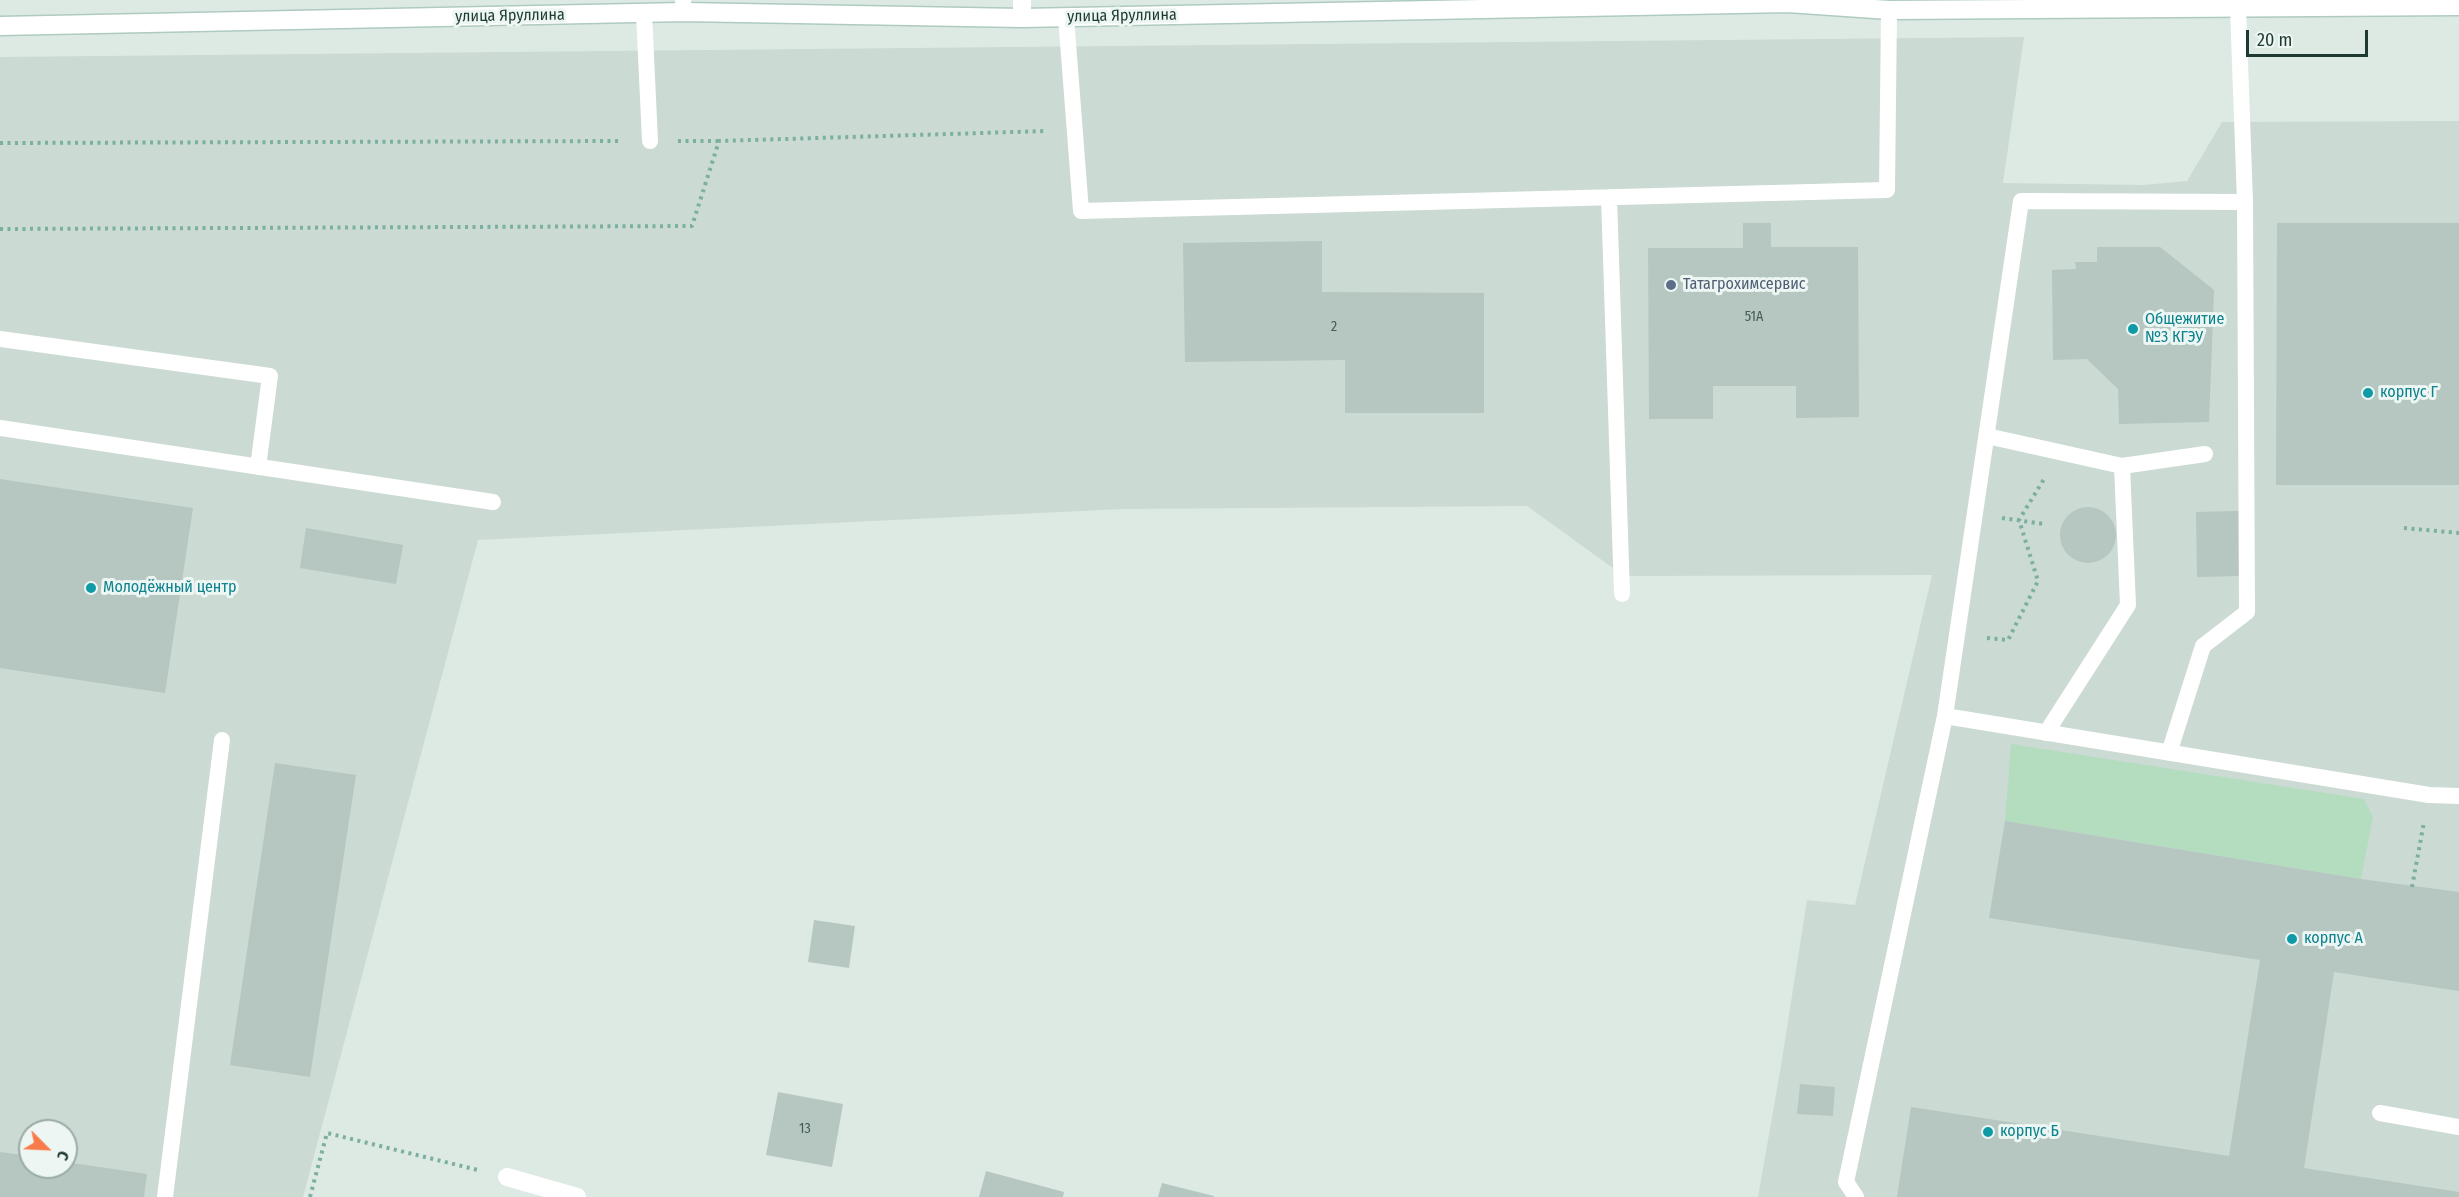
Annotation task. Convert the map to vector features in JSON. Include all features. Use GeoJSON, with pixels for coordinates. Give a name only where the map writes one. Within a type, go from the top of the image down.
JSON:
{"type":"FeatureCollection","features":[{"type":"Feature","properties":{"kind":"street","name":"улица Яруллина"},"geometry":{"type":"LineString","coordinates":[[0,26],[644,13],[683,6],[1022,9],[1066,17],[1432,5],[1788,2],[1889,10],[2129,4],[2238,7],[2459,6]]}},
{"type":"Feature","properties":{"kind":"street"},"geometry":{"type":"LineString","coordinates":[[507,1177],[578,1197]]}},
{"type":"Feature","properties":{"kind":"lane"},"geometry":{"type":"LineString","coordinates":[[2169,753],[2203,646],[2247,612],[2246,202],[2238,7]]}},
{"type":"Feature","properties":{"kind":"lane"},"geometry":{"type":"LineString","coordinates":[[1066,17],[1081,211],[1887,190],[1889,10]]}},
{"type":"Feature","properties":{"kind":"lane"},"geometry":{"type":"LineString","coordinates":[[644,13],[650,141]]}},
{"type":"Feature","properties":{"kind":"lane"},"geometry":{"type":"LineString","coordinates":[[1609,197],[1622,594]]}},
{"type":"Feature","properties":{"kind":"lane"},"geometry":{"type":"LineString","coordinates":[[1856,1197],[1846,1182],[1945,716],[2021,201],[2246,202]]}},
{"type":"Feature","properties":{"kind":"lane"},"geometry":{"type":"LineString","coordinates":[[0,339],[270,376],[258,467]]}},
{"type":"Feature","properties":{"kind":"lane"},"geometry":{"type":"LineString","coordinates":[[0,428],[493,502]]}},
{"type":"Feature","properties":{"kind":"lane"},"geometry":{"type":"LineString","coordinates":[[1986,436],[2122,466],[2205,454]]}},
{"type":"Feature","properties":{"kind":"lane"},"geometry":{"type":"LineString","coordinates":[[2046,733],[2128,605],[2122,466]]}},
{"type":"Feature","properties":{"kind":"lane"},"geometry":{"type":"LineString","coordinates":[[1945,716],[2429,795],[2459,796]]}},
{"type":"Feature","properties":{"kind":"lane"},"geometry":{"type":"LineString","coordinates":[[165,1197],[222,740]]}},
{"type":"Feature","properties":{"kind":"lane"},"geometry":{"type":"LineString","coordinates":[[2380,1113],[2459,1127]]}},
{"type":"Feature","properties":{"kind":"path"},"geometry":{"type":"LineString","coordinates":[[0,143],[719,141],[1074,130]]}},
{"type":"Feature","properties":{"kind":"path"},"geometry":{"type":"LineString","coordinates":[[0,229],[692,226],[719,141]]}},
{"type":"Feature","properties":{"kind":"path"},"geometry":{"type":"LineString","coordinates":[[1956,635],[2008,640],[2037,581],[2019,520],[2060,453]]}},
{"type":"Feature","properties":{"kind":"path"},"geometry":{"type":"LineString","coordinates":[[1975,514],[2044,524]]}},
{"type":"Feature","properties":{"kind":"path"},"geometry":{"type":"LineString","coordinates":[[2404,528],[2459,533]]}},
{"type":"Feature","properties":{"kind":"path"},"geometry":{"type":"LineString","coordinates":[[2412,887],[2419,857]]}},
{"type":"Feature","properties":{"kind":"path"},"geometry":{"type":"LineString","coordinates":[[310,1197],[327,1133],[507,1177]]}},
{"type":"Feature","properties":{"kind":"shaded area"},"geometry":{"type":"Polygon","coordinates":[[[2024,37],[2003,183],[2143,185],[2187,181],[2222,122],[2459,121],[2459,1197],[1758,1197],[1807,900],[1855,905],[1932,575],[1624,576],[1527,506],[1123,509],[478,540],[303,1197],[0,1197],[0,57],[2024,37]]]}},
{"type":"Feature","properties":{"kind":"green space"},"geometry":{"type":"Polygon","coordinates":[[[2011,744],[2364,799],[2373,817],[2361,879],[2005,821],[2011,744]]]}},
{"type":"Feature","properties":{"kind":"building"},"geometry":{"type":"Polygon","coordinates":[[[1743,223],[1771,223],[1771,247],[1858,247],[1859,417],[1796,418],[1796,386],[1713,386],[1713,419],[1649,419],[1648,248],[1743,248],[1743,223]]]}},
{"type":"Feature","properties":{"kind":"building","name":"корпус Г"},"geometry":{"type":"Polygon","coordinates":[[[2277,223],[2459,223],[2459,485],[2276,485],[2277,223]]]}},
{"type":"Feature","properties":{"kind":"building"},"geometry":{"type":"Polygon","coordinates":[[[1322,241],[1322,292],[1484,293],[1484,413],[1345,413],[1345,360],[1185,362],[1183,243],[1322,241]]]}},
{"type":"Feature","properties":{"kind":"building","name":"Общежитие №3 КГЭУ"},"geometry":{"type":"Polygon","coordinates":[[[2097,247],[2160,247],[2214,290],[2209,422],[2119,424],[2118,389],[2087,359],[2053,360],[2052,270],[2076,269],[2075,262],[2097,262],[2097,247]]]}},
{"type":"Feature","properties":{"kind":"building","name":"Молодёжный центр"},"geometry":{"type":"Polygon","coordinates":[[[0,479],[193,508],[165,693],[0,668],[0,479]]]}},
{"type":"Feature","properties":{"kind":"building"},"geometry":{"type":"Polygon","coordinates":[[[2082,507],[2094,507],[2108,515],[2116,529],[2114,546],[2108,555],[2094,563],[2082,563],[2065,551],[2060,541],[2060,529],[2072,512],[2082,507]]]}},
{"type":"Feature","properties":{"kind":"building"},"geometry":{"type":"Polygon","coordinates":[[[2239,511],[2240,576],[2197,577],[2196,512],[2239,511]]]}},
{"type":"Feature","properties":{"kind":"building"},"geometry":{"type":"Polygon","coordinates":[[[306,528],[403,545],[396,584],[300,568],[306,528]]]}},
{"type":"Feature","properties":{"kind":"building"},"geometry":{"type":"Polygon","coordinates":[[[275,763],[356,775],[310,1077],[230,1065],[275,763]]]}},
{"type":"Feature","properties":{"kind":"building","name":"корпус А"},"geometry":{"type":"Polygon","coordinates":[[[2005,821],[2361,879],[2459,892],[2459,991],[2334,972],[2304,1168],[2459,1192],[2459,1197],[1897,1197],[1911,1107],[2229,1156],[2260,960],[1989,918],[2005,821]]]}},
{"type":"Feature","properties":{"kind":"building"},"geometry":{"type":"Polygon","coordinates":[[[814,920],[855,926],[849,968],[808,962],[814,920]]]}},
{"type":"Feature","properties":{"kind":"building"},"geometry":{"type":"Polygon","coordinates":[[[1800,1084],[1835,1087],[1833,1116],[1797,1114],[1800,1084]]]}},
{"type":"Feature","properties":{"kind":"building"},"geometry":{"type":"Polygon","coordinates":[[[778,1092],[843,1104],[832,1167],[766,1155],[778,1092]]]}},
{"type":"Feature","properties":{"kind":"building"},"geometry":{"type":"Polygon","coordinates":[[[0,1152],[18,1154],[18,1179],[78,1179],[78,1164],[147,1174],[144,1197],[0,1197],[0,1152]]]}},
{"type":"Feature","properties":{"kind":"building"},"geometry":{"type":"Polygon","coordinates":[[[986,1171],[1064,1192],[1063,1197],[979,1197],[986,1171]]]}},
{"type":"Feature","properties":{"kind":"building"},"geometry":{"type":"Polygon","coordinates":[[[1162,1183],[1214,1196],[1214,1197],[1158,1197],[1162,1183]]]}},
{"type":"Feature","properties":{"kind":"place","name":"Татагрохимсервис"},"geometry":{"type":"Point","coordinates":[1671,285]}},
{"type":"Feature","properties":{"kind":"place","name":"Общежитие №3 КГЭУ"},"geometry":{"type":"Point","coordinates":[2133,329]}},
{"type":"Feature","properties":{"kind":"place","name":"корпус Г"},"geometry":{"type":"Point","coordinates":[2368,393]}},
{"type":"Feature","properties":{"kind":"place","name":"Молодёжный центр"},"geometry":{"type":"Point","coordinates":[91,588]}},
{"type":"Feature","properties":{"kind":"place","name":"корпус А"},"geometry":{"type":"Point","coordinates":[2292,939]}},
{"type":"Feature","properties":{"kind":"place","name":"корпус Б"},"geometry":{"type":"Point","coordinates":[1988,1132]}}]}
